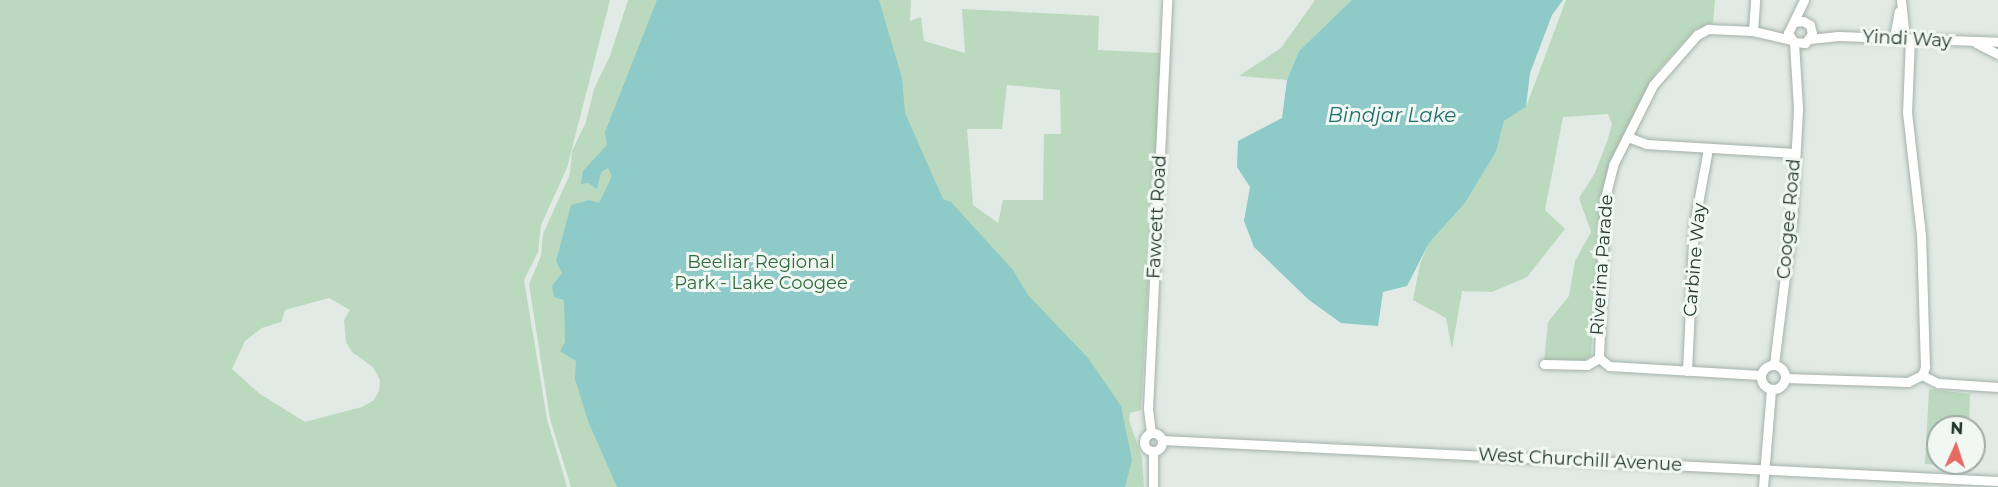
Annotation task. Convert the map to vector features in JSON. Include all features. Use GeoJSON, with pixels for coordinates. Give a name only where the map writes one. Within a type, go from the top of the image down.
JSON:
{"type":"FeatureCollection","features":[{"type":"Feature","properties":{"kind":"street","name":"Fawcett Road"},"geometry":{"type":"LineString","coordinates":[[1153,452],[1144,444],[1151,433],[1148,409],[1167,0]]}},
{"type":"Feature","properties":{"kind":"street"},"geometry":{"type":"LineString","coordinates":[[1753,31],[1755,0]]}},
{"type":"Feature","properties":{"kind":"street"},"geometry":{"type":"LineString","coordinates":[[1792,41],[1792,23],[1805,0]]}},
{"type":"Feature","properties":{"kind":"street"},"geometry":{"type":"LineString","coordinates":[[1805,0],[1809,34]]}},
{"type":"Feature","properties":{"kind":"street"},"geometry":{"type":"LineString","coordinates":[[1894,39],[1901,1]]}},
{"type":"Feature","properties":{"kind":"street"},"geometry":{"type":"LineString","coordinates":[[1901,1],[1908,39],[1907,113],[1925,305],[1926,353],[1922,375]]}},
{"type":"Feature","properties":{"kind":"street","name":"Yindi Way"},"geometry":{"type":"LineString","coordinates":[[1771,32],[1803,21],[1809,34]]}},
{"type":"Feature","properties":{"kind":"street","name":"Yindi Way"},"geometry":{"type":"LineString","coordinates":[[1697,35],[1708,29],[1771,32],[1792,41],[1809,34],[1976,43],[1998,42]]}},
{"type":"Feature","properties":{"kind":"street","name":"Coogee Road"},"geometry":{"type":"LineString","coordinates":[[1798,74],[1809,34]]}},
{"type":"Feature","properties":{"kind":"street","name":"Riverina Parade"},"geometry":{"type":"LineString","coordinates":[[1697,35],[1662,72],[1613,165],[1605,198],[1599,358],[1609,366],[1760,375]]}},
{"type":"Feature","properties":{"kind":"street","name":"Coogee Road"},"geometry":{"type":"LineString","coordinates":[[1774,364],[1792,220],[1798,74],[1792,41]]}},
{"type":"Feature","properties":{"kind":"street","name":"Yindi Way"},"geometry":{"type":"LineString","coordinates":[[1976,43],[1998,54]]}},
{"type":"Feature","properties":{"kind":"street"},"geometry":{"type":"LineString","coordinates":[[1628,137],[1646,144],[1795,153]]}},
{"type":"Feature","properties":{"kind":"street","name":"Carbine Way"},"geometry":{"type":"LineString","coordinates":[[1687,371],[1694,225],[1708,149]]}},
{"type":"Feature","properties":{"kind":"street"},"geometry":{"type":"LineString","coordinates":[[1544,364],[1587,365],[1599,358]]}},
{"type":"Feature","properties":{"kind":"street"},"geometry":{"type":"LineString","coordinates":[[1774,364],[1783,369],[1785,378],[1781,386],[1771,389],[1762,383],[1760,375],[1765,367],[1774,364]]}},
{"type":"Feature","properties":{"kind":"street"},"geometry":{"type":"LineString","coordinates":[[1785,378],[1908,382],[1922,375]]}},
{"type":"Feature","properties":{"kind":"street"},"geometry":{"type":"LineString","coordinates":[[1922,375],[1938,383],[1998,387]]}},
{"type":"Feature","properties":{"kind":"street"},"geometry":{"type":"LineString","coordinates":[[1763,487],[1771,389]]}},
{"type":"Feature","properties":{"kind":"street"},"geometry":{"type":"LineString","coordinates":[[1151,433],[1162,440],[1161,448],[1153,452],[1153,487]]}},
{"type":"Feature","properties":{"kind":"street","name":"West Churchill Avenue"},"geometry":{"type":"LineString","coordinates":[[1162,440],[1998,482]]}},
{"type":"Feature","properties":{"kind":"green space"},"geometry":{"type":"Polygon","coordinates":[[[0,0],[610,0],[567,168],[541,225],[538,252],[524,280],[547,419],[567,487],[0,487],[0,0]],[[329,298],[285,310],[281,322],[262,328],[245,341],[232,369],[260,394],[305,422],[362,407],[374,400],[379,391],[380,380],[373,367],[352,352],[346,342],[344,320],[350,310],[329,298]]]}},
{"type":"Feature","properties":{"kind":"green space","name":"Beeliar Regional Park - Lake Coogee"},"geometry":{"type":"Polygon","coordinates":[[[628,0],[911,0],[910,21],[921,17],[924,41],[965,53],[962,9],[1099,16],[1098,50],[1161,53],[1141,410],[1130,413],[1129,420],[1142,458],[1144,487],[571,487],[550,419],[529,284],[541,256],[543,234],[570,174],[572,151],[586,122],[594,89],[610,56],[628,0]],[[1007,85],[1002,129],[967,129],[973,205],[998,223],[1003,200],[1043,200],[1044,134],[1061,134],[1060,90],[1007,85]]]}},
{"type":"Feature","properties":{"kind":"green space"},"geometry":{"type":"Polygon","coordinates":[[[1315,0],[1352,0],[1299,51],[1287,80],[1239,76],[1281,48],[1315,0]]]}},
{"type":"Feature","properties":{"kind":"green space"},"geometry":{"type":"Polygon","coordinates":[[[1566,0],[1715,0],[1713,23],[1695,29],[1656,73],[1608,168],[1601,203],[1591,356],[1582,362],[1544,361],[1548,322],[1569,296],[1575,261],[1591,232],[1579,198],[1595,173],[1608,139],[1612,124],[1608,114],[1563,117],[1545,210],[1565,229],[1527,277],[1492,292],[1462,291],[1452,349],[1446,318],[1413,300],[1420,264],[1429,243],[1465,203],[1496,152],[1504,121],[1526,107],[1566,0]]]}},
{"type":"Feature","properties":{"kind":"green space"},"geometry":{"type":"Polygon","coordinates":[[[1929,389],[1970,394],[1969,415],[1928,415],[1929,389]]]}},
{"type":"Feature","properties":{"kind":"water","name":"Beeliar Regional Park - Lake Coogee"},"geometry":{"type":"Polygon","coordinates":[[[657,0],[879,0],[902,78],[905,113],[943,199],[951,202],[1013,270],[1028,295],[1088,358],[1121,406],[1132,460],[1125,487],[617,487],[588,421],[575,379],[576,361],[560,351],[565,342],[564,300],[554,297],[552,286],[562,273],[556,261],[571,205],[589,200],[599,203],[612,176],[608,168],[601,172],[597,189],[588,183],[581,184],[583,171],[607,145],[605,132],[657,0]]]}},
{"type":"Feature","properties":{"kind":"water","name":"Bindjar Lake"},"geometry":{"type":"Polygon","coordinates":[[[1352,0],[1563,0],[1552,15],[1530,73],[1526,107],[1504,121],[1496,152],[1465,203],[1429,243],[1407,286],[1383,292],[1378,326],[1341,323],[1309,300],[1254,247],[1244,221],[1250,187],[1237,167],[1238,141],[1282,118],[1287,80],[1299,51],[1352,0]]]}}]}
